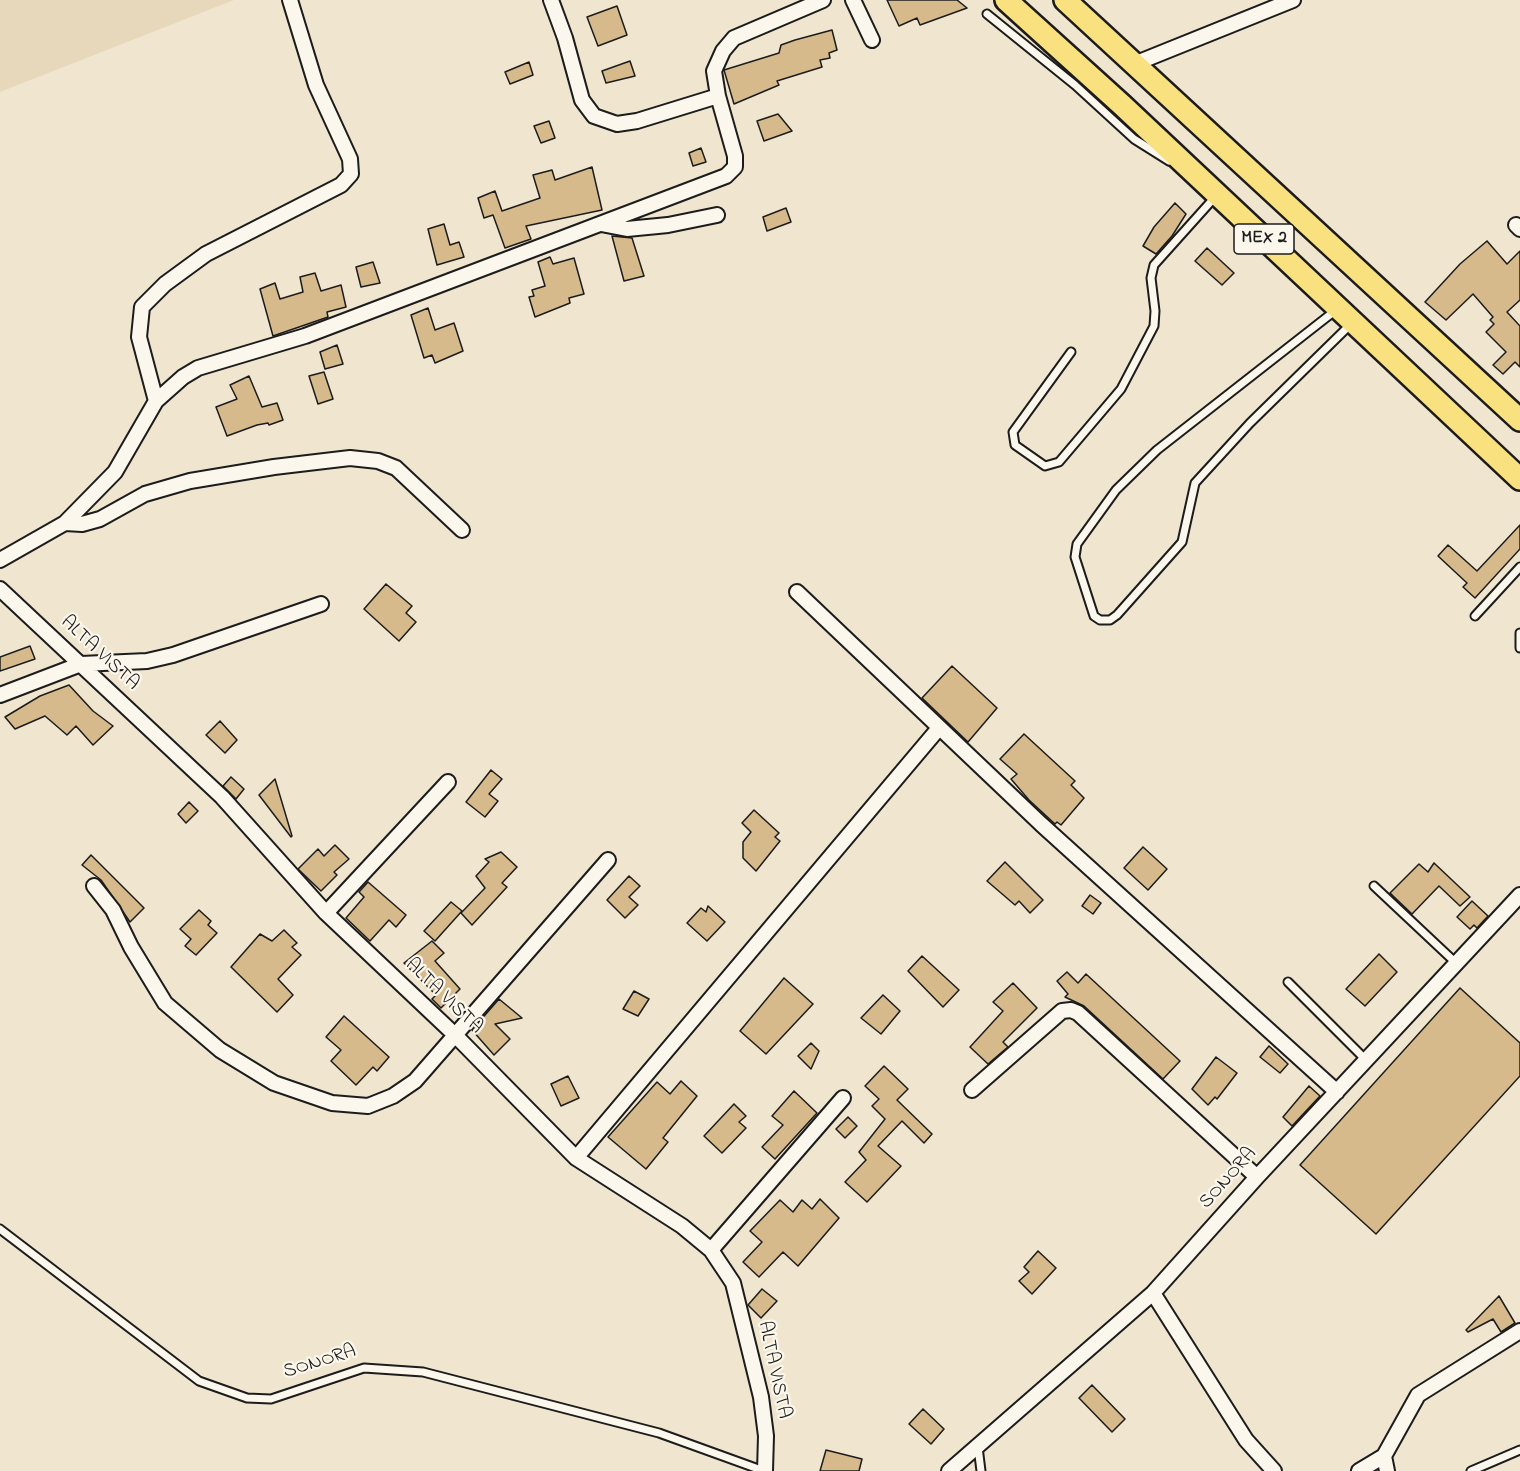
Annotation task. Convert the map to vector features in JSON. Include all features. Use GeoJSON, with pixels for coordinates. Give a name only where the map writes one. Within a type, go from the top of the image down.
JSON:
{"type":"FeatureCollection","features":[{"type":"Feature","properties":{"kind":"main road","name":"MEX 2"},"geometry":{"type":"LineString","coordinates":[[1006,0],[1520,479]]}},
{"type":"Feature","properties":{"kind":"main road","name":"MEX 2"},"geometry":{"type":"LineString","coordinates":[[1065,0],[1520,420]]}},
{"type":"Feature","properties":{"kind":"street"},"geometry":{"type":"LineString","coordinates":[[156,401],[138,338],[142,307],[165,284],[206,254],[341,185],[351,174],[350,159],[316,84],[290,0]]}},
{"type":"Feature","properties":{"kind":"street"},"geometry":{"type":"LineString","coordinates":[[551,0],[565,38],[582,100],[594,116],[617,124],[637,121],[718,96]]}},
{"type":"Feature","properties":{"kind":"street"},"geometry":{"type":"LineString","coordinates":[[0,560],[65,524],[115,472],[156,401],[198,368],[305,336],[726,176],[735,167],[714,71],[723,51],[734,39],[823,0]]}},
{"type":"Feature","properties":{"kind":"street"},"geometry":{"type":"LineString","coordinates":[[853,0],[872,40]]}},
{"type":"Feature","properties":{"kind":"street"},"geometry":{"type":"LineString","coordinates":[[1134,64],[1293,0]]}},
{"type":"Feature","properties":{"kind":"street"},"geometry":{"type":"LineString","coordinates":[[599,224],[627,229],[668,225],[717,215]]}},
{"type":"Feature","properties":{"kind":"street"},"geometry":{"type":"LineString","coordinates":[[65,524],[82,524],[100,519],[145,494],[190,481],[274,467],[350,458],[378,461],[396,468],[462,530]]}},
{"type":"Feature","properties":{"kind":"street","name":"ALTA VISTA"},"geometry":{"type":"LineString","coordinates":[[0,589],[222,797],[326,912],[454,1034],[576,1158],[682,1226],[711,1250],[733,1283],[761,1397],[766,1436],[765,1471]]}},
{"type":"Feature","properties":{"kind":"street"},"geometry":{"type":"LineString","coordinates":[[797,592],[939,728],[1337,1092]]}},
{"type":"Feature","properties":{"kind":"street"},"geometry":{"type":"LineString","coordinates":[[0,695],[81,664],[147,661],[173,655],[321,604]]}},
{"type":"Feature","properties":{"kind":"street"},"geometry":{"type":"LineString","coordinates":[[576,1158],[939,728]]}},
{"type":"Feature","properties":{"kind":"street"},"geometry":{"type":"LineString","coordinates":[[326,912],[448,782]]}},
{"type":"Feature","properties":{"kind":"street"},"geometry":{"type":"LineString","coordinates":[[94,886],[113,910],[130,947],[165,1003],[220,1050],[274,1083],[332,1102],[368,1106],[393,1096],[415,1081],[608,861]]}},
{"type":"Feature","properties":{"kind":"street","name":"SONORA"},"geometry":{"type":"LineString","coordinates":[[949,1471],[1153,1293],[1257,1177],[1520,895]]}},
{"type":"Feature","properties":{"kind":"street"},"geometry":{"type":"LineString","coordinates":[[972,1090],[1062,1011],[1071,1010],[1078,1013],[1257,1177]]}},
{"type":"Feature","properties":{"kind":"street"},"geometry":{"type":"LineString","coordinates":[[711,1250],[843,1098]]}},
{"type":"Feature","properties":{"kind":"street"},"geometry":{"type":"LineString","coordinates":[[1153,1293],[1246,1440],[1275,1471]]}},
{"type":"Feature","properties":{"kind":"street"},"geometry":{"type":"LineString","coordinates":[[1359,1471],[1384,1456],[1418,1395],[1520,1331]]}},
{"type":"Feature","properties":{"kind":"street"},"geometry":{"type":"LineString","coordinates":[[1384,1456],[1387,1471]]}},
{"type":"Feature","properties":{"kind":"lane"},"geometry":{"type":"LineString","coordinates":[[987,14],[1075,85],[1149,150],[1193,172]]}},
{"type":"Feature","properties":{"kind":"lane"},"geometry":{"type":"LineString","coordinates":[[1071,352],[1013,432],[1015,445],[1045,465],[1059,462],[1121,389],[1154,326],[1155,311],[1151,278],[1154,265],[1217,195]]}},
{"type":"Feature","properties":{"kind":"lane"},"geometry":{"type":"LineString","coordinates":[[1345,315],[1195,483],[1182,542],[1117,615],[1110,620],[1100,620],[1094,616],[1075,557],[1077,544],[1116,490],[1157,450],[1345,315]]}},
{"type":"Feature","properties":{"kind":"lane"},"geometry":{"type":"LineString","coordinates":[[1475,616],[1520,567]]}},
{"type":"Feature","properties":{"kind":"lane"},"geometry":{"type":"LineString","coordinates":[[1520,633],[1520,648]]}},
{"type":"Feature","properties":{"kind":"lane"},"geometry":{"type":"LineString","coordinates":[[1374,886],[1456,963]]}},
{"type":"Feature","properties":{"kind":"lane"},"geometry":{"type":"LineString","coordinates":[[1288,982],[1366,1060]]}},
{"type":"Feature","properties":{"kind":"lane","name":"SONORA"},"geometry":{"type":"LineString","coordinates":[[0,1229],[199,1381],[247,1398],[271,1399],[364,1368],[423,1372],[659,1433],[765,1471]]}},
{"type":"Feature","properties":{"kind":"lane"},"geometry":{"type":"LineString","coordinates":[[978,1447],[981,1471]]}},
{"type":"Feature","properties":{"kind":"lane"},"geometry":{"type":"LineString","coordinates":[[1471,1471],[1520,1450]]}},
{"type":"Feature","properties":{"kind":"shaded area"},"geometry":{"type":"Polygon","coordinates":[[[0,0],[234,0],[0,92],[0,0]]]}},
{"type":"Feature","properties":{"kind":"building"},"geometry":{"type":"Polygon","coordinates":[[[887,0],[957,0],[967,8],[920,25],[917,18],[899,26],[887,0]]]}},
{"type":"Feature","properties":{"kind":"building"},"geometry":{"type":"Polygon","coordinates":[[[617,6],[627,35],[598,46],[587,17],[617,6]]]}},
{"type":"Feature","properties":{"kind":"building"},"geometry":{"type":"Polygon","coordinates":[[[832,30],[837,50],[829,53],[830,58],[820,60],[822,67],[777,81],[779,85],[734,104],[724,70],[779,53],[781,45],[832,30]]]}},
{"type":"Feature","properties":{"kind":"building"},"geometry":{"type":"Polygon","coordinates":[[[630,61],[635,76],[606,83],[602,71],[630,61]]]}},
{"type":"Feature","properties":{"kind":"building"},"geometry":{"type":"Polygon","coordinates":[[[529,62],[533,75],[510,84],[505,72],[529,62]]]}},
{"type":"Feature","properties":{"kind":"building"},"geometry":{"type":"Polygon","coordinates":[[[778,114],[792,131],[764,141],[757,121],[778,114]]]}},
{"type":"Feature","properties":{"kind":"building"},"geometry":{"type":"Polygon","coordinates":[[[549,121],[555,138],[541,143],[534,126],[549,121]]]}},
{"type":"Feature","properties":{"kind":"building"},"geometry":{"type":"Polygon","coordinates":[[[701,148],[706,162],[693,166],[689,153],[701,148]]]}},
{"type":"Feature","properties":{"kind":"building"},"geometry":{"type":"Polygon","coordinates":[[[592,167],[602,210],[526,226],[531,239],[505,248],[493,215],[484,218],[478,198],[495,191],[502,211],[540,198],[533,175],[552,170],[555,180],[592,167]]]}},
{"type":"Feature","properties":{"kind":"building"},"geometry":{"type":"Polygon","coordinates":[[[1175,203],[1186,214],[1172,236],[1156,254],[1143,246],[1154,227],[1175,203]]]}},
{"type":"Feature","properties":{"kind":"building"},"geometry":{"type":"Polygon","coordinates":[[[786,208],[791,222],[767,231],[763,217],[786,208]]]}},
{"type":"Feature","properties":{"kind":"building"},"geometry":{"type":"Polygon","coordinates":[[[444,224],[450,245],[459,242],[464,257],[437,265],[428,229],[444,224]]]}},
{"type":"Feature","properties":{"kind":"building"},"geometry":{"type":"Polygon","coordinates":[[[612,236],[632,238],[644,276],[624,281],[612,236]]]}},
{"type":"Feature","properties":{"kind":"building"},"geometry":{"type":"Polygon","coordinates":[[[1487,241],[1507,264],[1520,251],[1520,300],[1507,312],[1520,326],[1520,367],[1515,362],[1503,374],[1493,365],[1506,352],[1486,332],[1494,324],[1490,320],[1493,317],[1473,294],[1446,320],[1425,302],[1460,264],[1487,241]]]}},
{"type":"Feature","properties":{"kind":"building"},"geometry":{"type":"Polygon","coordinates":[[[1207,248],[1234,273],[1222,285],[1195,261],[1207,248]]]}},
{"type":"Feature","properties":{"kind":"building"},"geometry":{"type":"Polygon","coordinates":[[[550,257],[553,264],[574,258],[584,294],[569,298],[570,303],[535,317],[529,297],[534,296],[532,290],[545,286],[538,262],[550,257]]]}},
{"type":"Feature","properties":{"kind":"building"},"geometry":{"type":"Polygon","coordinates":[[[373,262],[380,283],[361,287],[356,267],[373,262]]]}},
{"type":"Feature","properties":{"kind":"building"},"geometry":{"type":"Polygon","coordinates":[[[315,273],[321,291],[341,285],[346,307],[327,312],[328,317],[273,336],[260,289],[275,283],[280,299],[303,292],[300,277],[315,273]]]}},
{"type":"Feature","properties":{"kind":"building"},"geometry":{"type":"Polygon","coordinates":[[[428,308],[435,330],[454,323],[463,351],[435,363],[432,355],[424,358],[411,315],[428,308]]]}},
{"type":"Feature","properties":{"kind":"building"},"geometry":{"type":"Polygon","coordinates":[[[337,345],[343,364],[325,369],[320,352],[337,345]]]}},
{"type":"Feature","properties":{"kind":"building"},"geometry":{"type":"Polygon","coordinates":[[[324,372],[333,399],[318,404],[309,376],[324,372]]]}},
{"type":"Feature","properties":{"kind":"building"},"geometry":{"type":"Polygon","coordinates":[[[249,376],[262,407],[277,403],[283,420],[269,425],[268,423],[257,425],[227,436],[216,407],[237,399],[230,385],[249,376]]]}},
{"type":"Feature","properties":{"kind":"building"},"geometry":{"type":"Polygon","coordinates":[[[1520,525],[1520,549],[1475,598],[1463,587],[1467,583],[1438,556],[1448,545],[1477,571],[1520,525]]]}},
{"type":"Feature","properties":{"kind":"building"},"geometry":{"type":"Polygon","coordinates":[[[386,584],[412,606],[406,613],[416,622],[399,641],[364,609],[386,584]]]}},
{"type":"Feature","properties":{"kind":"building"},"geometry":{"type":"Polygon","coordinates":[[[30,646],[35,659],[0,671],[0,657],[30,646]]]}},
{"type":"Feature","properties":{"kind":"building"},"geometry":{"type":"Polygon","coordinates":[[[952,666],[997,708],[968,742],[922,698],[952,666]]]}},
{"type":"Feature","properties":{"kind":"building"},"geometry":{"type":"Polygon","coordinates":[[[69,685],[93,711],[113,726],[93,745],[76,726],[67,735],[45,716],[15,729],[5,717],[40,696],[69,685]]]}},
{"type":"Feature","properties":{"kind":"building"},"geometry":{"type":"Polygon","coordinates":[[[220,721],[237,740],[225,753],[206,735],[220,721]]]}},
{"type":"Feature","properties":{"kind":"building"},"geometry":{"type":"Polygon","coordinates":[[[1024,734],[1075,781],[1071,785],[1084,798],[1061,825],[1057,822],[1055,824],[1029,800],[1011,779],[1017,774],[1000,759],[1024,734]]]}},
{"type":"Feature","properties":{"kind":"building"},"geometry":{"type":"Polygon","coordinates":[[[491,770],[502,779],[489,794],[498,801],[485,817],[466,802],[491,770]]]}},
{"type":"Feature","properties":{"kind":"building"},"geometry":{"type":"Polygon","coordinates":[[[231,777],[244,789],[236,799],[223,786],[231,777]]]}},
{"type":"Feature","properties":{"kind":"building"},"geometry":{"type":"Polygon","coordinates":[[[275,779],[292,836],[291,837],[259,795],[275,779]]]}},
{"type":"Feature","properties":{"kind":"building"},"geometry":{"type":"Polygon","coordinates":[[[189,802],[198,811],[186,823],[178,814],[189,802]]]}},
{"type":"Feature","properties":{"kind":"building"},"geometry":{"type":"Polygon","coordinates":[[[754,810],[779,833],[775,837],[780,841],[756,871],[743,858],[743,842],[751,832],[742,823],[754,810]]]}},
{"type":"Feature","properties":{"kind":"building"},"geometry":{"type":"Polygon","coordinates":[[[335,845],[349,859],[334,872],[337,875],[321,891],[298,869],[318,849],[324,856],[335,845]]]}},
{"type":"Feature","properties":{"kind":"building"},"geometry":{"type":"Polygon","coordinates":[[[1143,847],[1167,869],[1148,890],[1124,868],[1143,847]]]}},
{"type":"Feature","properties":{"kind":"building"},"geometry":{"type":"Polygon","coordinates":[[[501,852],[517,867],[502,883],[507,887],[472,925],[461,913],[485,888],[476,876],[489,862],[485,859],[501,852]]]}},
{"type":"Feature","properties":{"kind":"building"},"geometry":{"type":"Polygon","coordinates":[[[91,855],[144,908],[130,922],[101,880],[82,865],[91,855]]]}},
{"type":"Feature","properties":{"kind":"building"},"geometry":{"type":"Polygon","coordinates":[[[1005,862],[1043,900],[1030,913],[1019,901],[1015,905],[987,881],[1005,862]]]}},
{"type":"Feature","properties":{"kind":"building"},"geometry":{"type":"Polygon","coordinates":[[[1434,863],[1470,897],[1460,906],[1439,886],[1412,914],[1390,893],[1419,864],[1428,872],[1434,863]]]}},
{"type":"Feature","properties":{"kind":"building"},"geometry":{"type":"Polygon","coordinates":[[[629,876],[640,886],[629,897],[638,905],[625,918],[607,900],[629,876]]]}},
{"type":"Feature","properties":{"kind":"building"},"geometry":{"type":"Polygon","coordinates":[[[368,882],[406,915],[396,927],[389,920],[370,941],[346,918],[364,897],[359,892],[368,882]]]}},
{"type":"Feature","properties":{"kind":"building"},"geometry":{"type":"Polygon","coordinates":[[[1090,895],[1101,903],[1093,914],[1082,906],[1090,895]]]}},
{"type":"Feature","properties":{"kind":"building"},"geometry":{"type":"Polygon","coordinates":[[[1472,901],[1488,916],[1477,928],[1474,925],[1470,929],[1457,917],[1472,901]]]}},
{"type":"Feature","properties":{"kind":"building"},"geometry":{"type":"Polygon","coordinates":[[[451,902],[462,911],[435,941],[424,931],[451,902]]]}},
{"type":"Feature","properties":{"kind":"building"},"geometry":{"type":"Polygon","coordinates":[[[708,906],[725,922],[707,941],[687,923],[701,908],[706,912],[708,906]]]}},
{"type":"Feature","properties":{"kind":"building"},"geometry":{"type":"Polygon","coordinates":[[[199,910],[211,921],[208,925],[217,933],[196,955],[185,946],[191,939],[180,929],[199,910]]]}},
{"type":"Feature","properties":{"kind":"building"},"geometry":{"type":"Polygon","coordinates":[[[284,930],[297,943],[292,947],[301,955],[278,979],[293,995],[277,1012],[231,967],[260,934],[272,941],[284,930]]]}},
{"type":"Feature","properties":{"kind":"building"},"geometry":{"type":"Polygon","coordinates":[[[432,941],[444,953],[435,961],[460,989],[441,1008],[432,999],[436,995],[404,963],[432,941]]]}},
{"type":"Feature","properties":{"kind":"building"},"geometry":{"type":"Polygon","coordinates":[[[1379,954],[1397,972],[1365,1006],[1346,989],[1379,954]]]}},
{"type":"Feature","properties":{"kind":"building"},"geometry":{"type":"Polygon","coordinates":[[[922,956],[959,990],[943,1007],[908,971],[922,956]]]}},
{"type":"Feature","properties":{"kind":"building"},"geometry":{"type":"Polygon","coordinates":[[[1067,972],[1078,983],[1086,974],[1180,1061],[1163,1079],[1084,1006],[1065,997],[1068,994],[1057,981],[1067,972]]]}},
{"type":"Feature","properties":{"kind":"building"},"geometry":{"type":"Polygon","coordinates":[[[784,978],[813,1004],[766,1054],[740,1031],[784,978]]]}},
{"type":"Feature","properties":{"kind":"building"},"geometry":{"type":"Polygon","coordinates":[[[1013,983],[1037,1008],[1003,1042],[1008,1047],[988,1064],[970,1047],[1003,1011],[993,1002],[1013,983]]]}},
{"type":"Feature","properties":{"kind":"building"},"geometry":{"type":"Polygon","coordinates":[[[1460,988],[1520,1043],[1520,1076],[1376,1234],[1300,1165],[1460,988]]]}},
{"type":"Feature","properties":{"kind":"building"},"geometry":{"type":"Polygon","coordinates":[[[634,991],[649,999],[638,1016],[623,1009],[634,991]]]}},
{"type":"Feature","properties":{"kind":"building"},"geometry":{"type":"Polygon","coordinates":[[[883,995],[900,1011],[881,1034],[861,1018],[883,995]]]}},
{"type":"Feature","properties":{"kind":"building"},"geometry":{"type":"Polygon","coordinates":[[[499,999],[522,1018],[495,1024],[510,1039],[494,1055],[472,1030],[499,999]]]}},
{"type":"Feature","properties":{"kind":"building"},"geometry":{"type":"Polygon","coordinates":[[[344,1016],[389,1057],[377,1071],[373,1067],[356,1085],[331,1061],[341,1050],[326,1037],[344,1016]]]}},
{"type":"Feature","properties":{"kind":"building"},"geometry":{"type":"Polygon","coordinates":[[[811,1043],[819,1051],[811,1069],[798,1056],[811,1043]]]}},
{"type":"Feature","properties":{"kind":"building"},"geometry":{"type":"Polygon","coordinates":[[[1269,1046],[1288,1064],[1280,1073],[1260,1057],[1269,1046]]]}},
{"type":"Feature","properties":{"kind":"building"},"geometry":{"type":"Polygon","coordinates":[[[1216,1057],[1237,1073],[1217,1099],[1215,1097],[1208,1105],[1192,1089],[1216,1057]]]}},
{"type":"Feature","properties":{"kind":"building"},"geometry":{"type":"Polygon","coordinates":[[[884,1066],[908,1089],[897,1100],[932,1134],[924,1143],[902,1121],[878,1146],[901,1166],[867,1202],[845,1182],[866,1160],[859,1152],[885,1119],[872,1106],[879,1099],[865,1086],[884,1066]]]}},
{"type":"Feature","properties":{"kind":"building"},"geometry":{"type":"Polygon","coordinates":[[[568,1076],[579,1098],[561,1106],[551,1084],[568,1076]]]}},
{"type":"Feature","properties":{"kind":"building"},"geometry":{"type":"Polygon","coordinates":[[[681,1081],[697,1096],[663,1138],[668,1142],[646,1169],[608,1137],[657,1082],[670,1094],[681,1081]]]}},
{"type":"Feature","properties":{"kind":"building"},"geometry":{"type":"Polygon","coordinates":[[[1309,1086],[1320,1096],[1292,1126],[1283,1117],[1309,1086]]]}},
{"type":"Feature","properties":{"kind":"building"},"geometry":{"type":"Polygon","coordinates":[[[794,1091],[817,1113],[775,1159],[762,1147],[783,1125],[772,1116],[794,1091]]]}},
{"type":"Feature","properties":{"kind":"building"},"geometry":{"type":"Polygon","coordinates":[[[734,1104],[746,1116],[739,1122],[746,1128],[722,1153],[704,1136],[734,1104]]]}},
{"type":"Feature","properties":{"kind":"building"},"geometry":{"type":"Polygon","coordinates":[[[848,1117],[857,1126],[845,1138],[836,1129],[848,1117]]]}},
{"type":"Feature","properties":{"kind":"building"},"geometry":{"type":"Polygon","coordinates":[[[820,1199],[839,1218],[798,1266],[783,1252],[759,1277],[743,1262],[762,1242],[750,1231],[780,1200],[793,1212],[802,1200],[812,1209],[820,1199]]]}},
{"type":"Feature","properties":{"kind":"building"},"geometry":{"type":"Polygon","coordinates":[[[1038,1251],[1056,1268],[1032,1294],[1019,1281],[1029,1272],[1024,1267],[1038,1251]]]}},
{"type":"Feature","properties":{"kind":"building"},"geometry":{"type":"Polygon","coordinates":[[[762,1289],[777,1301],[761,1318],[748,1305],[762,1289]]]}},
{"type":"Feature","properties":{"kind":"building"},"geometry":{"type":"Polygon","coordinates":[[[1499,1296],[1515,1323],[1501,1332],[1493,1319],[1468,1332],[1466,1330],[1499,1296]]]}},
{"type":"Feature","properties":{"kind":"building"},"geometry":{"type":"Polygon","coordinates":[[[1092,1385],[1125,1419],[1112,1432],[1079,1398],[1092,1385]]]}},
{"type":"Feature","properties":{"kind":"building"},"geometry":{"type":"Polygon","coordinates":[[[923,1409],[944,1429],[931,1444],[909,1424],[923,1409]]]}},
{"type":"Feature","properties":{"kind":"building"},"geometry":{"type":"Polygon","coordinates":[[[826,1450],[862,1459],[859,1471],[820,1471],[826,1450]]]}}]}
